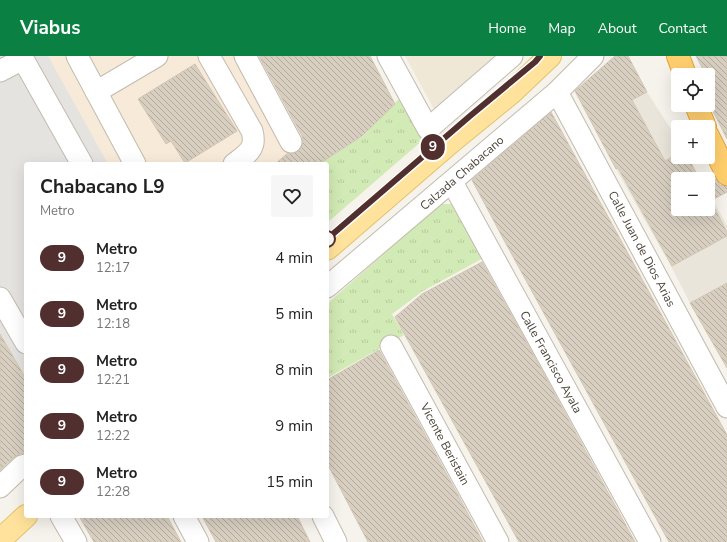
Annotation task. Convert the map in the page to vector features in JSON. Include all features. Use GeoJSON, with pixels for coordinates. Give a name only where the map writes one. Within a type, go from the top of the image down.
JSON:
{"type":"FeatureCollection","features":[{"type":"Feature","properties":{"kind":"highway"},"geometry":{"type":"LineString","coordinates":[[678,56],[682,68]]}},
{"type":"Feature","properties":{"kind":"highway"},"geometry":{"type":"LineString","coordinates":[[715,150],[727,174]]}},
{"type":"Feature","properties":{"kind":"main road"},"geometry":{"type":"LineString","coordinates":[[329,247],[451,142],[511,93],[550,56]]}},
{"type":"Feature","properties":{"kind":"main road"},"geometry":{"type":"LineString","coordinates":[[0,540],[24,518]]}},
{"type":"Feature","properties":{"kind":"street"},"geometry":{"type":"LineString","coordinates":[[77,56],[134,162]]}},
{"type":"Feature","properties":{"kind":"street"},"geometry":{"type":"LineString","coordinates":[[96,92],[157,56]]}},
{"type":"Feature","properties":{"kind":"street"},"geometry":{"type":"LineString","coordinates":[[209,56],[252,131],[254,139],[252,148],[237,162]]}},
{"type":"Feature","properties":{"kind":"street"},"geometry":{"type":"LineString","coordinates":[[245,56],[292,142]]}},
{"type":"Feature","properties":{"kind":"street"},"geometry":{"type":"LineString","coordinates":[[388,56],[428,129],[512,56]]}},
{"type":"Feature","properties":{"kind":"street","name":"Calzada Chabacano"},"geometry":{"type":"LineString","coordinates":[[329,285],[557,92],[593,56]]}},
{"type":"Feature","properties":{"kind":"street"},"geometry":{"type":"LineString","coordinates":[[0,72],[22,57],[81,162]]}},
{"type":"Feature","properties":{"kind":"street","name":"Calle Juan de Dios Arias"},"geometry":{"type":"LineString","coordinates":[[557,92],[727,407]]}},
{"type":"Feature","properties":{"kind":"street","name":"Calle Francisco Ayala"},"geometry":{"type":"LineString","coordinates":[[452,182],[650,542]]}},
{"type":"Feature","properties":{"kind":"street"},"geometry":{"type":"LineString","coordinates":[[0,298],[24,340]]}},
{"type":"Feature","properties":{"kind":"street","name":"Vicente Beristain"},"geometry":{"type":"LineString","coordinates":[[392,346],[498,542]]}},
{"type":"Feature","properties":{"kind":"street"},"geometry":{"type":"LineString","coordinates":[[0,487],[24,466]]}},
{"type":"Feature","properties":{"kind":"street"},"geometry":{"type":"LineString","coordinates":[[62,518],[76,542]]}},
{"type":"Feature","properties":{"kind":"street"},"geometry":{"type":"LineString","coordinates":[[185,518],[198,542]]}},
{"type":"Feature","properties":{"kind":"street"},"geometry":{"type":"LineString","coordinates":[[324,518],[336,542]]}},
{"type":"Feature","properties":{"kind":"shaded area"},"geometry":{"type":"Polygon","coordinates":[[[0,56],[237,56],[289,152],[277,162],[24,162],[24,458],[0,480],[0,56]]]}},
{"type":"Feature","properties":{"kind":"shaded area"},"geometry":{"type":"Polygon","coordinates":[[[0,56],[48,56],[107,162],[24,162],[24,376],[0,334],[0,56]]]}},
{"type":"Feature","properties":{"kind":"shaded area"},"geometry":{"type":"Polygon","coordinates":[[[405,56],[494,56],[434,109],[405,56]]]}},
{"type":"Feature","properties":{"kind":"shaded area"},"geometry":{"type":"Polygon","coordinates":[[[647,92],[671,129],[671,164],[692,164],[697,172],[671,172],[671,216],[715,216],[715,204],[727,225],[727,283],[690,303],[616,169],[657,146],[632,100],[647,92]]]}},
{"type":"Feature","properties":{"kind":"green space"},"geometry":{"type":"Polygon","coordinates":[[[399,99],[418,132],[431,133],[329,221],[329,162],[322,162],[363,136],[399,99]]]}},
{"type":"Feature","properties":{"kind":"green space"},"geometry":{"type":"Polygon","coordinates":[[[440,204],[451,204],[461,212],[485,257],[423,291],[392,314],[404,335],[329,377],[329,302],[440,204]]]}},
{"type":"Feature","properties":{"kind":"building"},"geometry":{"type":"Polygon","coordinates":[[[259,56],[370,56],[395,104],[362,136],[322,162],[277,162],[288,153],[291,154],[297,152],[301,148],[303,142],[302,136],[259,56]]]}},
{"type":"Feature","properties":{"kind":"building"},"geometry":{"type":"Polygon","coordinates":[[[615,56],[628,56],[647,92],[632,100],[665,161],[671,158],[671,164],[692,164],[696,172],[671,172],[671,216],[715,216],[715,209],[727,232],[727,236],[672,266],[618,168],[616,169],[575,91],[615,56]]]}},
{"type":"Feature","properties":{"kind":"building"},"geometry":{"type":"Polygon","coordinates":[[[696,56],[727,56],[727,139],[714,112],[715,112],[715,68],[702,68],[696,56]]]}},
{"type":"Feature","properties":{"kind":"building"},"geometry":{"type":"Polygon","coordinates":[[[195,64],[237,131],[184,162],[171,141],[166,144],[138,99],[195,64]]]}},
{"type":"Feature","properties":{"kind":"building"},"geometry":{"type":"Polygon","coordinates":[[[551,112],[727,435],[727,542],[669,542],[472,180],[551,112]]]}},
{"type":"Feature","properties":{"kind":"building"},"geometry":{"type":"Polygon","coordinates":[[[715,180],[720,185],[727,186],[727,192],[715,198],[715,180]]]}},
{"type":"Feature","properties":{"kind":"building"},"geometry":{"type":"Polygon","coordinates":[[[482,262],[635,542],[519,542],[395,317],[422,294],[482,262]]]}},
{"type":"Feature","properties":{"kind":"building"},"geometry":{"type":"Polygon","coordinates":[[[727,283],[727,368],[690,303],[727,283]]]}},
{"type":"Feature","properties":{"kind":"building"},"geometry":{"type":"Polygon","coordinates":[[[0,334],[24,376],[24,453],[14,457],[0,470],[0,334]]]}},
{"type":"Feature","properties":{"kind":"building"},"geometry":{"type":"Polygon","coordinates":[[[379,350],[483,542],[368,542],[329,467],[329,379],[379,350]]]}},
{"type":"Feature","properties":{"kind":"building"},"geometry":{"type":"Polygon","coordinates":[[[80,518],[168,518],[181,542],[94,542],[80,518]]]}},
{"type":"Feature","properties":{"kind":"building"},"geometry":{"type":"Polygon","coordinates":[[[203,518],[298,518],[310,542],[216,542],[203,518]]]}},
{"type":"Feature","properties":{"kind":"metro line","name":"9"},"geometry":{"type":"LineString","coordinates":[[329,237],[535,62],[540,56]]}}]}
